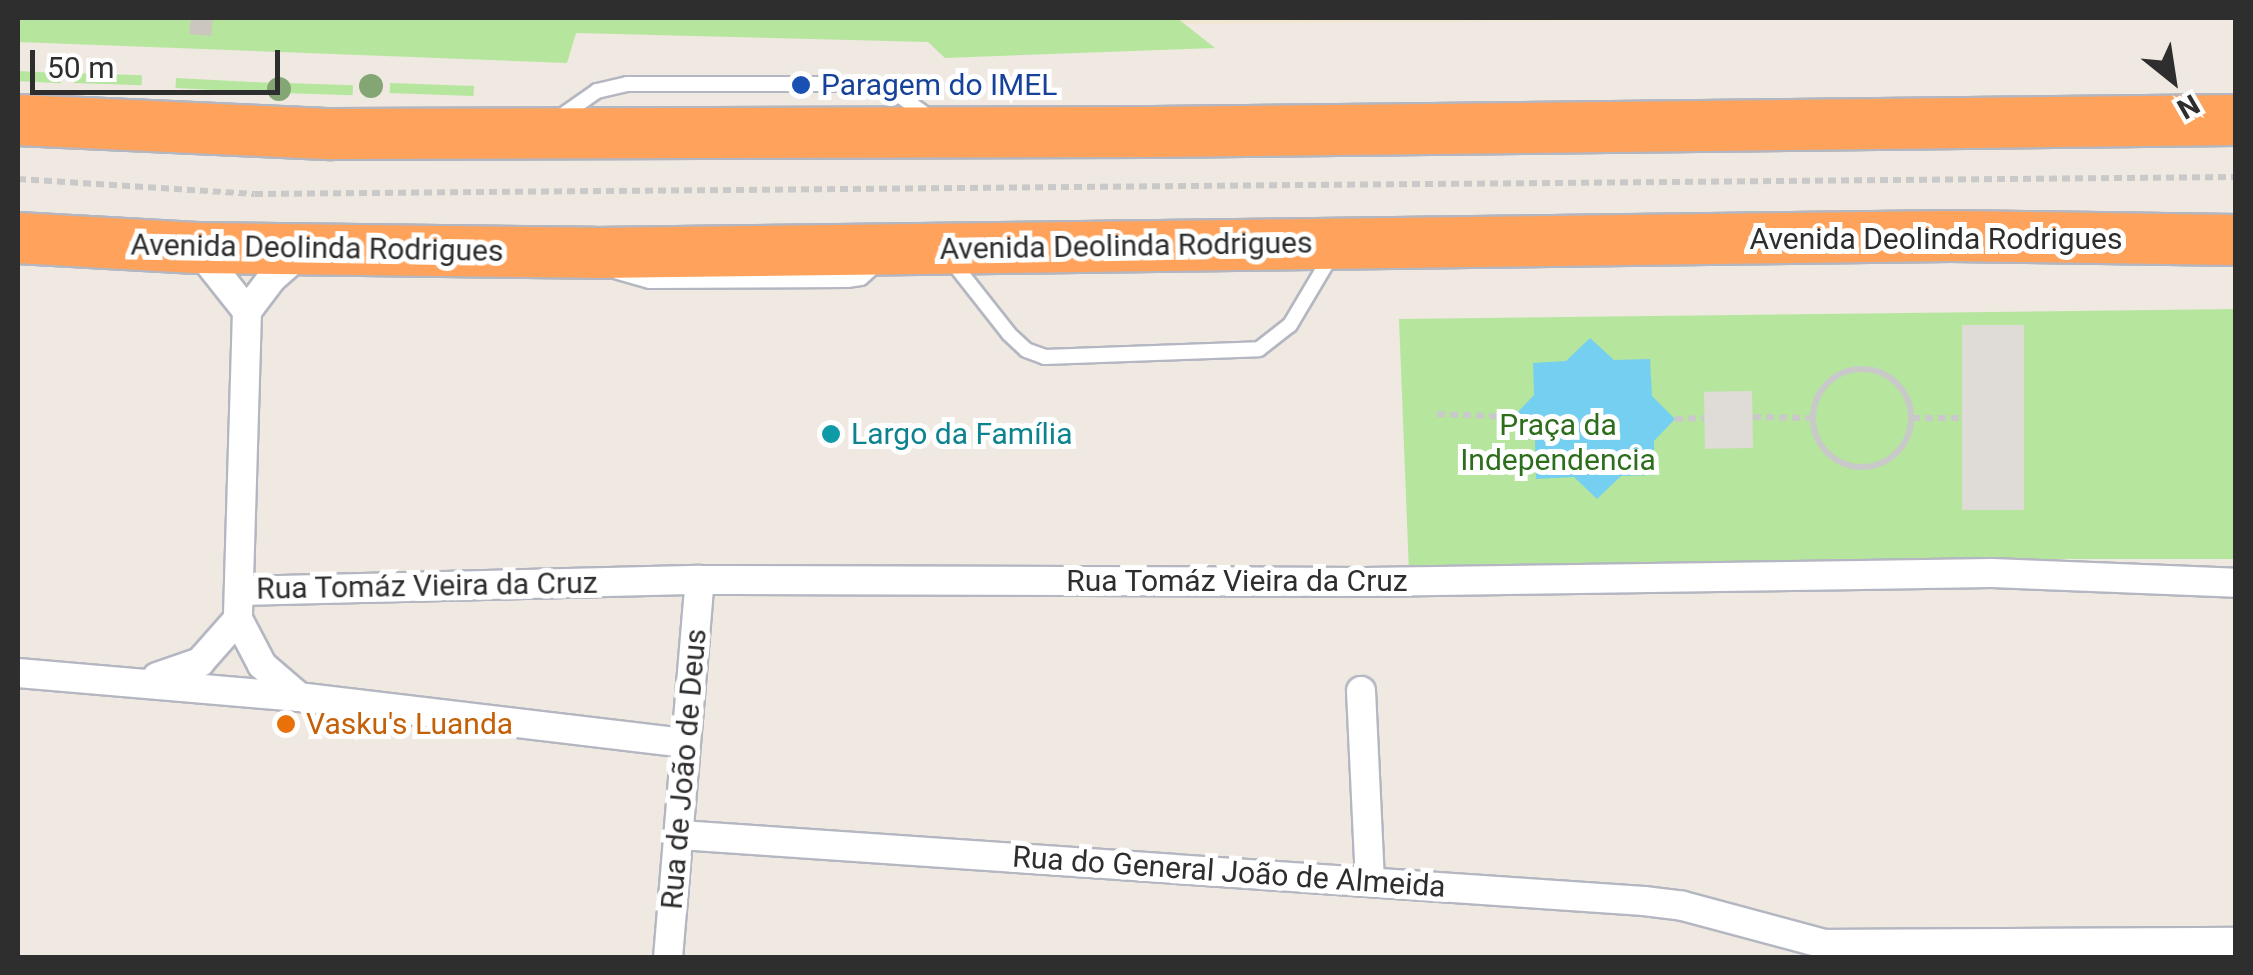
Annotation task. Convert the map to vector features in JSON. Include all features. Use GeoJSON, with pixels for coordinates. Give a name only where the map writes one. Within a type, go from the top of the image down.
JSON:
{"type":"FeatureCollection","features":[{"type":"Feature","properties":{"kind":"highway"},"geometry":{"type":"LineString","coordinates":[[18,120],[332,134],[536,134],[2236,120]]}},
{"type":"Feature","properties":{"kind":"highway","name":"Avenida Deolinda Rodrigues"},"geometry":{"type":"LineString","coordinates":[[18,238],[198,248],[594,253],[1951,236],[2236,240]]}},
{"type":"Feature","properties":{"kind":"street"},"geometry":{"type":"LineString","coordinates":[[198,248],[247,311],[272,278],[304,250]]}},
{"type":"Feature","properties":{"kind":"street","name":"Rua Tomáz Vieira da Cruz"},"geometry":{"type":"LineString","coordinates":[[238,619],[247,311]]}},
{"type":"Feature","properties":{"kind":"street","name":"Rua Tomáz Vieira da Cruz"},"geometry":{"type":"LineString","coordinates":[[239,590],[700,580],[1365,582],[1992,573],[2236,584]]}},
{"type":"Feature","properties":{"kind":"street","name":"Rua de João de Deus"},"geometry":{"type":"LineString","coordinates":[[668,958],[700,580]]}},
{"type":"Feature","properties":{"kind":"street"},"geometry":{"type":"LineString","coordinates":[[136,682],[174,674],[200,662],[238,619],[262,665],[299,697]]}},
{"type":"Feature","properties":{"kind":"street"},"geometry":{"type":"LineString","coordinates":[[18,673],[299,697],[684,742]]}},
{"type":"Feature","properties":{"kind":"street"},"geometry":{"type":"LineString","coordinates":[[1361,691],[1370,881]]}},
{"type":"Feature","properties":{"kind":"street","name":"Rua do General João de Almeida"},"geometry":{"type":"LineString","coordinates":[[680,835],[1644,900],[1825,944],[2236,942]]}},
{"type":"Feature","properties":{"kind":"lane"},"geometry":{"type":"LineString","coordinates":[[939,250],[966,274],[1008,334],[1026,350],[1045,357],[1260,349],[1290,325],[1325,262],[1344,242]]}},
{"type":"Feature","properties":{"kind":"path"},"geometry":{"type":"LineString","coordinates":[[18,180],[255,194],[2236,177]]}},
{"type":"Feature","properties":{"kind":"path"},"geometry":{"type":"LineString","coordinates":[[1862,369],[1877,371],[1902,389],[1912,418],[1909,435],[1886,462],[1853,468],[1823,450],[1812,418],[1822,389],[1846,371],[1862,369]]}},
{"type":"Feature","properties":{"kind":"path"},"geometry":{"type":"LineString","coordinates":[[1436,414],[1513,417]]}},
{"type":"Feature","properties":{"kind":"path"},"geometry":{"type":"LineString","coordinates":[[1753,417],[1812,418]]}},
{"type":"Feature","properties":{"kind":"path"},"geometry":{"type":"LineString","coordinates":[[1675,419],[1704,418]]}},
{"type":"Feature","properties":{"kind":"path"},"geometry":{"type":"LineString","coordinates":[[1912,418],[1964,418]]}},
{"type":"Feature","properties":{"kind":"shaded area"},"geometry":{"type":"Polygon","coordinates":[[[392,18],[1876,18],[393,31],[392,18]]]}},
{"type":"Feature","properties":{"kind":"shaded area"},"geometry":{"type":"Polygon","coordinates":[[[1962,325],[2024,325],[2024,510],[1962,510],[1962,325]]]}},
{"type":"Feature","properties":{"kind":"shaded area"},"geometry":{"type":"Polygon","coordinates":[[[1752,391],[1753,448],[1705,449],[1704,392],[1752,391]]]}},
{"type":"Feature","properties":{"kind":"green space"},"geometry":{"type":"Polygon","coordinates":[[[18,18],[1177,18],[1215,48],[945,58],[928,42],[576,33],[567,63],[18,42],[18,18]]]}},
{"type":"Feature","properties":{"kind":"green space"},"geometry":{"type":"Polygon","coordinates":[[[18,71],[61,73],[60,83],[18,81],[18,71]]]}},
{"type":"Feature","properties":{"kind":"green space"},"geometry":{"type":"Polygon","coordinates":[[[74,73],[142,75],[142,85],[74,83],[74,73]]]}},
{"type":"Feature","properties":{"kind":"green space"},"geometry":{"type":"Polygon","coordinates":[[[176,78],[273,83],[272,93],[175,88],[176,78]]]}},
{"type":"Feature","properties":{"kind":"green space"},"geometry":{"type":"Polygon","coordinates":[[[285,83],[353,85],[353,95],[285,93],[285,83]]]}},
{"type":"Feature","properties":{"kind":"green space"},"geometry":{"type":"Polygon","coordinates":[[[390,83],[474,86],[474,96],[390,93],[390,83]]]}},
{"type":"Feature","properties":{"kind":"green space","name":"Praça da Independencia"},"geometry":{"type":"Polygon","coordinates":[[[2235,309],[2235,559],[1868,559],[1409,573],[1399,319],[2235,309]]]}},
{"type":"Feature","properties":{"kind":"water"},"geometry":{"type":"Polygon","coordinates":[[[1590,338],[1614,360],[1650,359],[1652,396],[1675,419],[1654,441],[1654,475],[1621,476],[1597,499],[1574,477],[1536,479],[1535,439],[1513,417],[1534,395],[1533,363],[1566,361],[1590,338]]]}},
{"type":"Feature","properties":{"kind":"building"},"geometry":{"type":"Polygon","coordinates":[[[191,18],[213,18],[211,36],[189,34],[191,18]]]}},
{"type":"Feature","properties":{"kind":"place","name":"Paragem do IMEL"},"geometry":{"type":"Point","coordinates":[801,85]}},
{"type":"Feature","properties":{"kind":"place","name":"Largo da Família"},"geometry":{"type":"Point","coordinates":[831,434]}},
{"type":"Feature","properties":{"kind":"place","name":"Vasku's Luanda"},"geometry":{"type":"Point","coordinates":[286,724]}}]}
